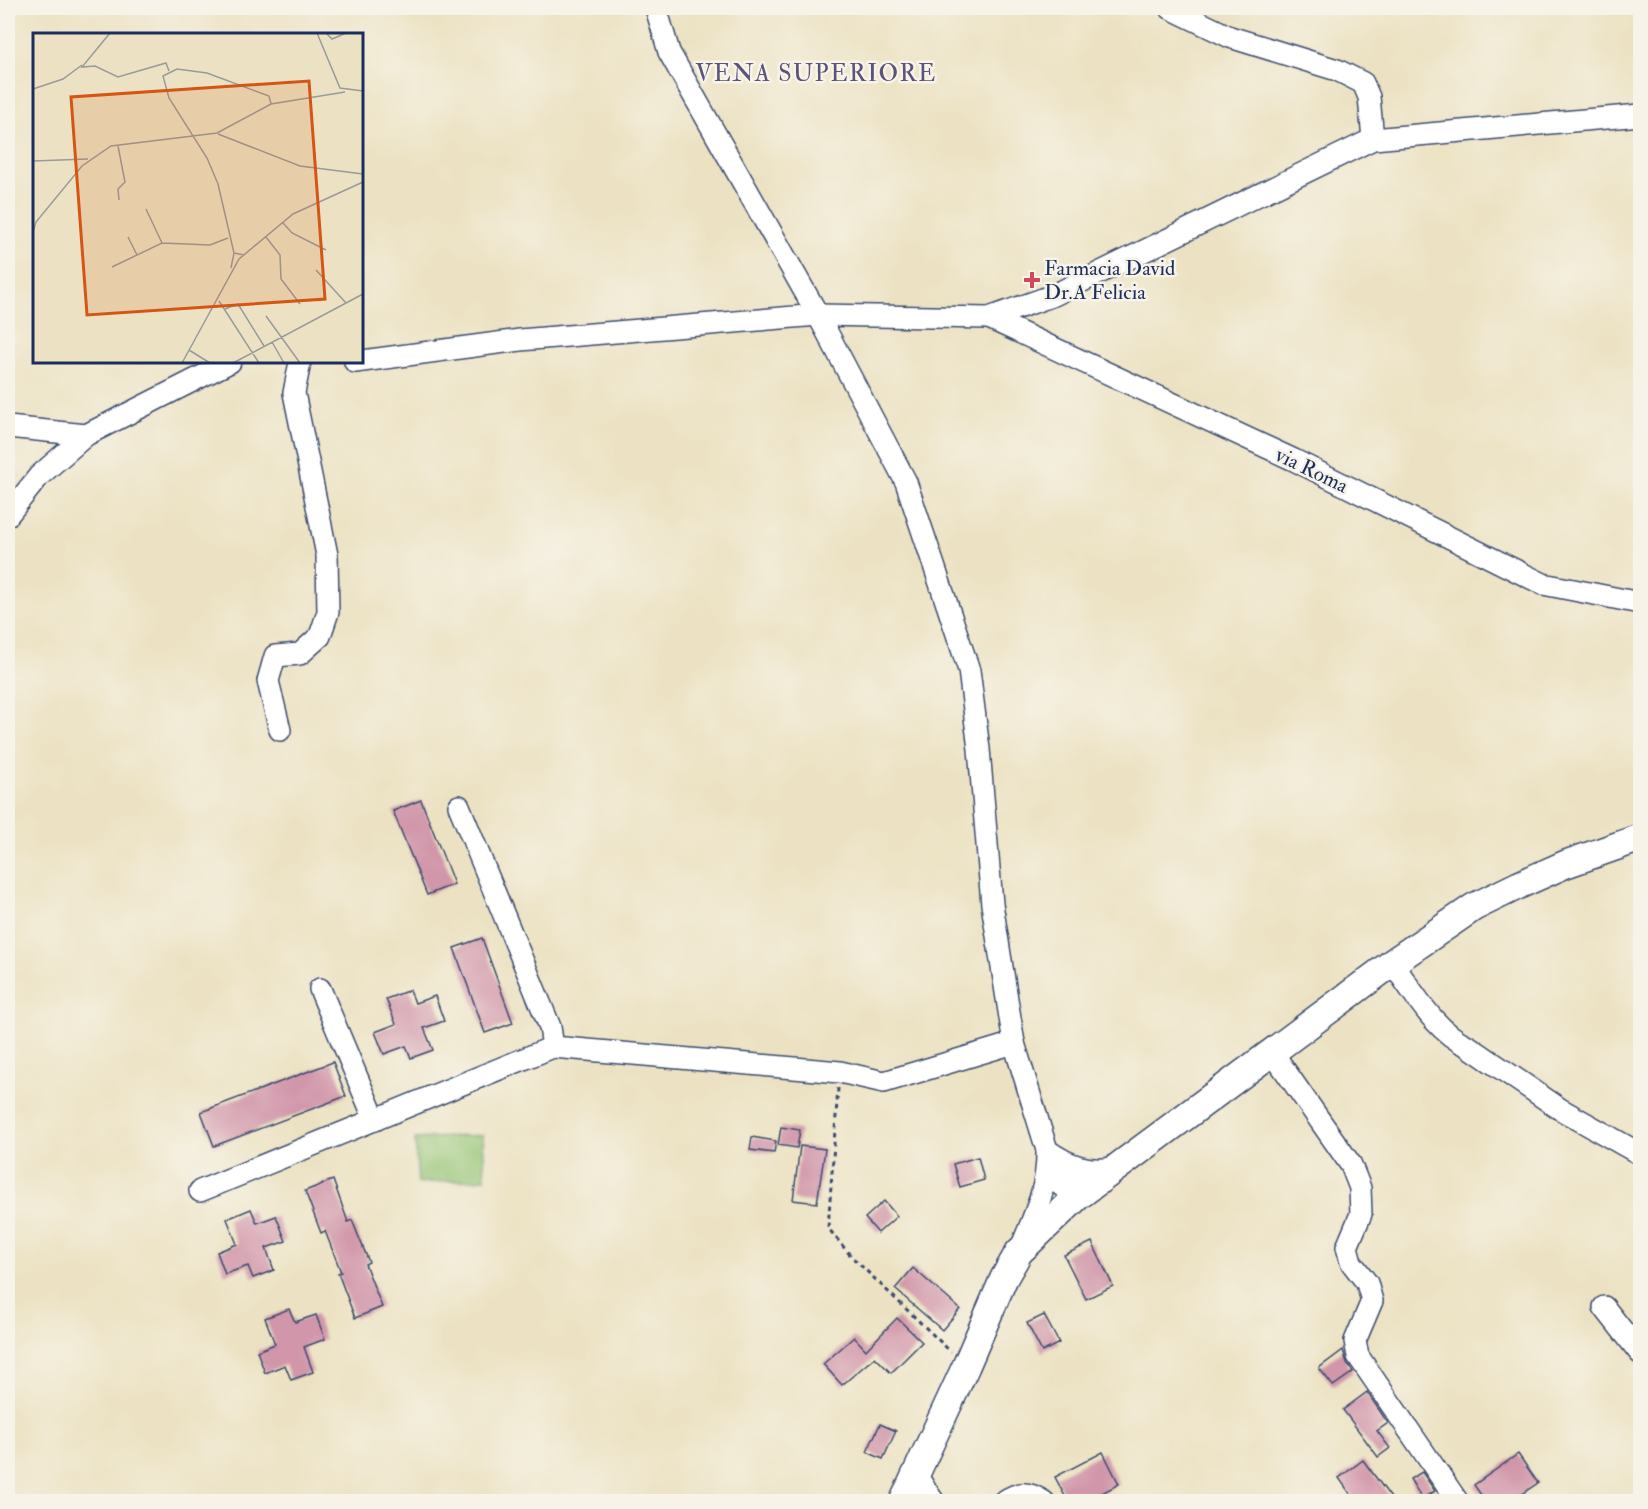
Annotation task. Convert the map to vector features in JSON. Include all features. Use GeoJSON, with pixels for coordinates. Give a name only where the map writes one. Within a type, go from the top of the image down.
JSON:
{"type":"FeatureCollection","features":[{"type":"Feature","properties":{"kind":"main road"},"geometry":{"type":"LineString","coordinates":[[903,1502],[1004,1278],[1020,1252],[1077,1197],[1392,963],[1474,907],[1566,864],[1641,838]]}},
{"type":"Feature","properties":{"kind":"street"},"geometry":{"type":"LineString","coordinates":[[656,8],[669,52],[818,315],[906,482],[969,670],[980,749],[992,904],[1014,1043],[1058,1183],[1077,1197]]}},
{"type":"Feature","properties":{"kind":"street"},"geometry":{"type":"LineString","coordinates":[[1170,8],[1230,36],[1336,70],[1363,83],[1370,97],[1373,139]]}},
{"type":"Feature","properties":{"kind":"street"},"geometry":{"type":"LineString","coordinates":[[363,361],[520,340],[818,315],[988,318],[1054,295],[1373,139],[1641,115]]}},
{"type":"Feature","properties":{"kind":"street","name":"via Roma"},"geometry":{"type":"LineString","coordinates":[[988,318],[1294,460],[1543,584],[1641,603]]}},
{"type":"Feature","properties":{"kind":"street"},"geometry":{"type":"LineString","coordinates":[[8,515],[39,476],[86,435],[228,363]]}},
{"type":"Feature","properties":{"kind":"street"},"geometry":{"type":"LineString","coordinates":[[279,730],[268,681],[275,656],[300,654],[320,636],[328,612],[327,555],[294,393],[300,363]]}},
{"type":"Feature","properties":{"kind":"street"},"geometry":{"type":"LineString","coordinates":[[8,427],[86,435]]}},
{"type":"Feature","properties":{"kind":"street"},"geometry":{"type":"LineString","coordinates":[[459,806],[550,1027],[553,1047]]}},
{"type":"Feature","properties":{"kind":"street"},"geometry":{"type":"LineString","coordinates":[[1392,963],[1434,1020],[1452,1039],[1468,1046],[1560,1108],[1641,1154]]}},
{"type":"Feature","properties":{"kind":"street"},"geometry":{"type":"LineString","coordinates":[[320,989],[375,1119]]}},
{"type":"Feature","properties":{"kind":"street"},"geometry":{"type":"LineString","coordinates":[[200,1191],[553,1047],[840,1072],[884,1082],[1014,1043]]}},
{"type":"Feature","properties":{"kind":"street"},"geometry":{"type":"LineString","coordinates":[[1272,1052],[1351,1165],[1360,1188],[1361,1214],[1347,1247],[1351,1262],[1367,1283],[1372,1301],[1355,1341],[1358,1356],[1458,1502]]}},
{"type":"Feature","properties":{"kind":"street"},"geometry":{"type":"LineString","coordinates":[[1050,1157],[1082,1169],[1099,1171],[1116,1168]]}},
{"type":"Feature","properties":{"kind":"street"},"geometry":{"type":"LineString","coordinates":[[1020,1252],[1042,1195],[1050,1157]]}},
{"type":"Feature","properties":{"kind":"street"},"geometry":{"type":"LineString","coordinates":[[1604,1307],[1641,1353]]}},
{"type":"Feature","properties":{"kind":"street"},"geometry":{"type":"LineString","coordinates":[[916,1475],[934,1502]]}},
{"type":"Feature","properties":{"kind":"street"},"geometry":{"type":"LineString","coordinates":[[1003,1502],[1014,1495],[1032,1493],[1044,1502]]}},
{"type":"Feature","properties":{"kind":"path"},"geometry":{"type":"LineString","coordinates":[[840,1072],[828,1228],[851,1256],[966,1366]]}},
{"type":"Feature","properties":{"kind":"green space"},"geometry":{"type":"Polygon","coordinates":[[[483,1135],[485,1179],[418,1183],[415,1139],[483,1135]]]}},
{"type":"Feature","properties":{"kind":"building"},"geometry":{"type":"Polygon","coordinates":[[[421,800],[454,884],[427,895],[393,811],[421,800]]]}},
{"type":"Feature","properties":{"kind":"building"},"geometry":{"type":"Polygon","coordinates":[[[482,938],[513,1023],[485,1033],[454,948],[482,938]]]}},
{"type":"Feature","properties":{"kind":"building"},"geometry":{"type":"Polygon","coordinates":[[[410,990],[415,1003],[435,996],[444,1021],[424,1028],[433,1050],[411,1058],[406,1046],[384,1054],[375,1032],[396,1024],[386,999],[410,990]]]}},
{"type":"Feature","properties":{"kind":"building"},"geometry":{"type":"Polygon","coordinates":[[[333,1062],[346,1096],[214,1146],[201,1112],[333,1062]]]}},
{"type":"Feature","properties":{"kind":"building"},"geometry":{"type":"Polygon","coordinates":[[[781,1127],[800,1130],[797,1148],[778,1145],[781,1127]]]}},
{"type":"Feature","properties":{"kind":"building"},"geometry":{"type":"Polygon","coordinates":[[[752,1137],[776,1141],[774,1153],[750,1150],[752,1137]]]}},
{"type":"Feature","properties":{"kind":"building"},"geometry":{"type":"Polygon","coordinates":[[[800,1146],[825,1149],[817,1203],[793,1200],[800,1146]]]}},
{"type":"Feature","properties":{"kind":"building"},"geometry":{"type":"Polygon","coordinates":[[[978,1157],[984,1180],[960,1187],[953,1164],[978,1157]]]}},
{"type":"Feature","properties":{"kind":"building"},"geometry":{"type":"Polygon","coordinates":[[[333,1180],[348,1222],[352,1220],[369,1262],[365,1264],[382,1307],[355,1318],[325,1231],[321,1233],[305,1191],[333,1180]]]}},
{"type":"Feature","properties":{"kind":"building"},"geometry":{"type":"Polygon","coordinates":[[[884,1201],[897,1216],[878,1233],[865,1218],[884,1201]]]}},
{"type":"Feature","properties":{"kind":"building"},"geometry":{"type":"Polygon","coordinates":[[[251,1209],[257,1223],[276,1216],[286,1241],[266,1248],[274,1270],[253,1278],[248,1266],[225,1274],[217,1252],[237,1244],[227,1219],[251,1209]]]}},
{"type":"Feature","properties":{"kind":"building"},"geometry":{"type":"Polygon","coordinates":[[[1092,1242],[1113,1286],[1086,1299],[1064,1255],[1092,1242]]]}},
{"type":"Feature","properties":{"kind":"building"},"geometry":{"type":"Polygon","coordinates":[[[913,1268],[960,1309],[942,1330],[895,1289],[913,1268]]]}},
{"type":"Feature","properties":{"kind":"building"},"geometry":{"type":"Polygon","coordinates":[[[289,1309],[295,1322],[316,1315],[325,1339],[304,1347],[313,1372],[291,1380],[285,1365],[265,1373],[257,1351],[275,1344],[265,1318],[289,1309]]]}},
{"type":"Feature","properties":{"kind":"building"},"geometry":{"type":"Polygon","coordinates":[[[1044,1315],[1059,1343],[1042,1352],[1027,1323],[1044,1315]]]}},
{"type":"Feature","properties":{"kind":"building"},"geometry":{"type":"Polygon","coordinates":[[[897,1318],[922,1342],[891,1373],[875,1357],[842,1385],[823,1364],[854,1337],[866,1350],[897,1318]]]}},
{"type":"Feature","properties":{"kind":"building"},"geometry":{"type":"Polygon","coordinates":[[[1343,1350],[1353,1372],[1333,1386],[1319,1368],[1343,1350]]]}},
{"type":"Feature","properties":{"kind":"building"},"geometry":{"type":"Polygon","coordinates":[[[1367,1392],[1388,1423],[1377,1431],[1390,1448],[1378,1457],[1343,1410],[1367,1392]]]}},
{"type":"Feature","properties":{"kind":"building"},"geometry":{"type":"Polygon","coordinates":[[[880,1424],[896,1431],[883,1459],[867,1452],[880,1424]]]}},
{"type":"Feature","properties":{"kind":"building"},"geometry":{"type":"Polygon","coordinates":[[[1103,1452],[1119,1484],[1085,1502],[1068,1502],[1055,1477],[1103,1452]]]}},
{"type":"Feature","properties":{"kind":"building"},"geometry":{"type":"Polygon","coordinates":[[[1518,1454],[1538,1483],[1520,1495],[1525,1502],[1486,1502],[1474,1485],[1518,1454]]]}},
{"type":"Feature","properties":{"kind":"building"},"geometry":{"type":"Polygon","coordinates":[[[1363,1460],[1394,1502],[1356,1502],[1339,1478],[1363,1460]]]}},
{"type":"Feature","properties":{"kind":"building"},"geometry":{"type":"Polygon","coordinates":[[[1422,1472],[1435,1491],[1422,1499],[1410,1479],[1422,1472]]]}},
{"type":"Feature","properties":{"kind":"place","name":"Farmacia David Dr.A Felicia"},"geometry":{"type":"Point","coordinates":[1032,280]}},
{"type":"Feature","properties":{"kind":"district","name":"VENA SUPERIORE"},"geometry":{"type":"Point","coordinates":[816,73]}}]}
